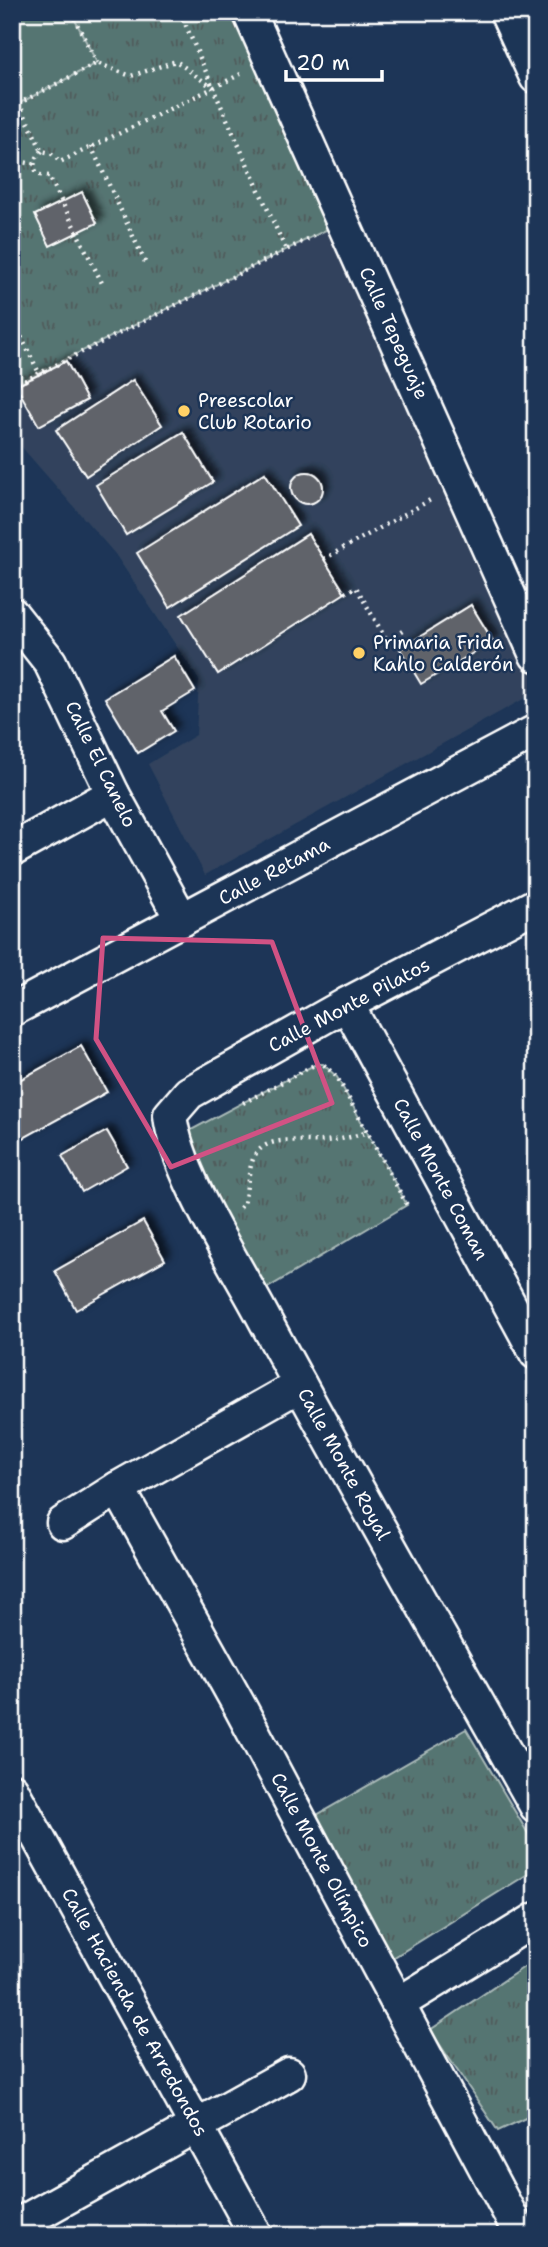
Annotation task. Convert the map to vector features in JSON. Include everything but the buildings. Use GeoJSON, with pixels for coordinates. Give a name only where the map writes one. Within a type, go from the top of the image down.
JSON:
{"type":"FeatureCollection","features":[{"type":"Feature","properties":{"kind":"street","name":"Calle Tepeguaje"},"geometry":{"type":"LineString","coordinates":[[249,12],[536,655]]}},
{"type":"Feature","properties":{"kind":"street"},"geometry":{"type":"LineString","coordinates":[[506,12],[536,77]]}},
{"type":"Feature","properties":{"kind":"street","name":"Calle El Canelo"},"geometry":{"type":"LineString","coordinates":[[12,614],[50,662],[113,793],[182,920]]}},
{"type":"Feature","properties":{"kind":"street","name":"Calle Retama"},"geometry":{"type":"LineString","coordinates":[[12,1010],[536,731]]}},
{"type":"Feature","properties":{"kind":"street"},"geometry":{"type":"LineString","coordinates":[[12,850],[113,793]]}},
{"type":"Feature","properties":{"kind":"street","name":"Calle Monte Pilatos"},"geometry":{"type":"LineString","coordinates":[[170,1115],[189,1093],[347,1004],[535,908]]}},
{"type":"Feature","properties":{"kind":"street","name":"Calle Monte Coman"},"geometry":{"type":"LineString","coordinates":[[347,1004],[536,1353]]}},
{"type":"Feature","properties":{"kind":"street","name":"Calle Monte Royal"},"geometry":{"type":"LineString","coordinates":[[170,1115],[172,1135],[184,1166],[300,1385],[536,1806]]}},
{"type":"Feature","properties":{"kind":"street"},"geometry":{"type":"LineString","coordinates":[[62,1523],[118,1488],[300,1385]]}},
{"type":"Feature","properties":{"kind":"street","name":"Calle Monte Olímpico"},"geometry":{"type":"LineString","coordinates":[[118,1488],[240,1707],[521,2235]]}},
{"type":"Feature","properties":{"kind":"street","name":"Calle Hacienda de Arredondos"},"geometry":{"type":"LineString","coordinates":[[12,1790],[256,2235]]}},
{"type":"Feature","properties":{"kind":"street"},"geometry":{"type":"LineString","coordinates":[[398,2004],[536,1919]]}},
{"type":"Feature","properties":{"kind":"street"},"geometry":{"type":"LineString","coordinates":[[12,2228],[289,2074]]}},
{"type":"Feature","properties":{"kind":"path"},"geometry":{"type":"LineString","coordinates":[[71,12],[97,63],[131,76],[176,61],[214,88]]}},
{"type":"Feature","properties":{"kind":"path"},"geometry":{"type":"LineString","coordinates":[[180,12],[286,250]]}},
{"type":"Feature","properties":{"kind":"path"},"geometry":{"type":"LineString","coordinates":[[12,107],[97,63]]}},
{"type":"Feature","properties":{"kind":"path"},"geometry":{"type":"LineString","coordinates":[[42,151],[51,153],[60,162],[241,74]]}},
{"type":"Feature","properties":{"kind":"path"},"geometry":{"type":"LineString","coordinates":[[19,103],[42,151]]}},
{"type":"Feature","properties":{"kind":"path"},"geometry":{"type":"LineString","coordinates":[[91,146],[145,262]]}},
{"type":"Feature","properties":{"kind":"path"},"geometry":{"type":"LineString","coordinates":[[34,164],[42,151]]}},
{"type":"Feature","properties":{"kind":"path"},"geometry":{"type":"LineString","coordinates":[[12,160],[34,164]]}},
{"type":"Feature","properties":{"kind":"path"},"geometry":{"type":"LineString","coordinates":[[34,164],[40,175],[49,176],[102,282]]}},
{"type":"Feature","properties":{"kind":"path"},"geometry":{"type":"LineString","coordinates":[[12,387],[314,236]]}},
{"type":"Feature","properties":{"kind":"path"},"geometry":{"type":"LineString","coordinates":[[12,318],[39,373]]}},
{"type":"Feature","properties":{"kind":"path"},"geometry":{"type":"LineString","coordinates":[[324,559],[461,484]]}},
{"type":"Feature","properties":{"kind":"path"},"geometry":{"type":"LineString","coordinates":[[345,593],[356,587],[387,641],[404,630]]}},
{"type":"Feature","properties":{"kind":"path"},"geometry":{"type":"LineString","coordinates":[[236,1106],[316,1064],[323,1064],[337,1077],[407,1205]]}},
{"type":"Feature","properties":{"kind":"path"},"geometry":{"type":"LineString","coordinates":[[237,1212],[244,1203],[254,1157],[264,1147],[274,1141],[330,1140],[367,1132]]}},
{"type":"Feature","properties":{"kind":"highlighted area"},"geometry":{"type":"Polygon","coordinates":[[[103,938],[272,942],[332,1103],[171,1167],[96,1039],[103,938]]]}},
{"type":"Feature","properties":{"kind":"shaded area","name":"Primaria Frida Kahlo Calderón"},"geometry":{"type":"Polygon","coordinates":[[[345,221],[536,618],[536,692],[205,875],[148,764],[196,735],[199,680],[115,554],[12,436],[12,387],[345,221]]]}},
{"type":"Feature","properties":{"kind":"green space"},"geometry":{"type":"Polygon","coordinates":[[[12,12],[240,12],[344,221],[12,386],[12,12]]]}},
{"type":"Feature","properties":{"kind":"green space"},"geometry":{"type":"Polygon","coordinates":[[[12,12],[71,12],[97,63],[12,107],[12,12]]]}},
{"type":"Feature","properties":{"kind":"green space"},"geometry":{"type":"Polygon","coordinates":[[[316,1064],[323,1064],[337,1077],[407,1205],[259,1293],[184,1137],[191,1130],[316,1064]]]}},
{"type":"Feature","properties":{"kind":"green space"},"geometry":{"type":"Polygon","coordinates":[[[466,1729],[536,1847],[536,1869],[391,1959],[317,1815],[466,1729]]]}},
{"type":"Feature","properties":{"kind":"green space"},"geometry":{"type":"Polygon","coordinates":[[[536,1959],[536,2113],[498,2131],[430,2030],[536,1959]]]}},
{"type":"Feature","properties":{"kind":"place","name":"Preescolar Club Rotario"},"geometry":{"type":"Point","coordinates":[184,411]}},
{"type":"Feature","properties":{"kind":"place","name":"Primaria Frida Kahlo Calderón"},"geometry":{"type":"Point","coordinates":[359,653]}}]}
